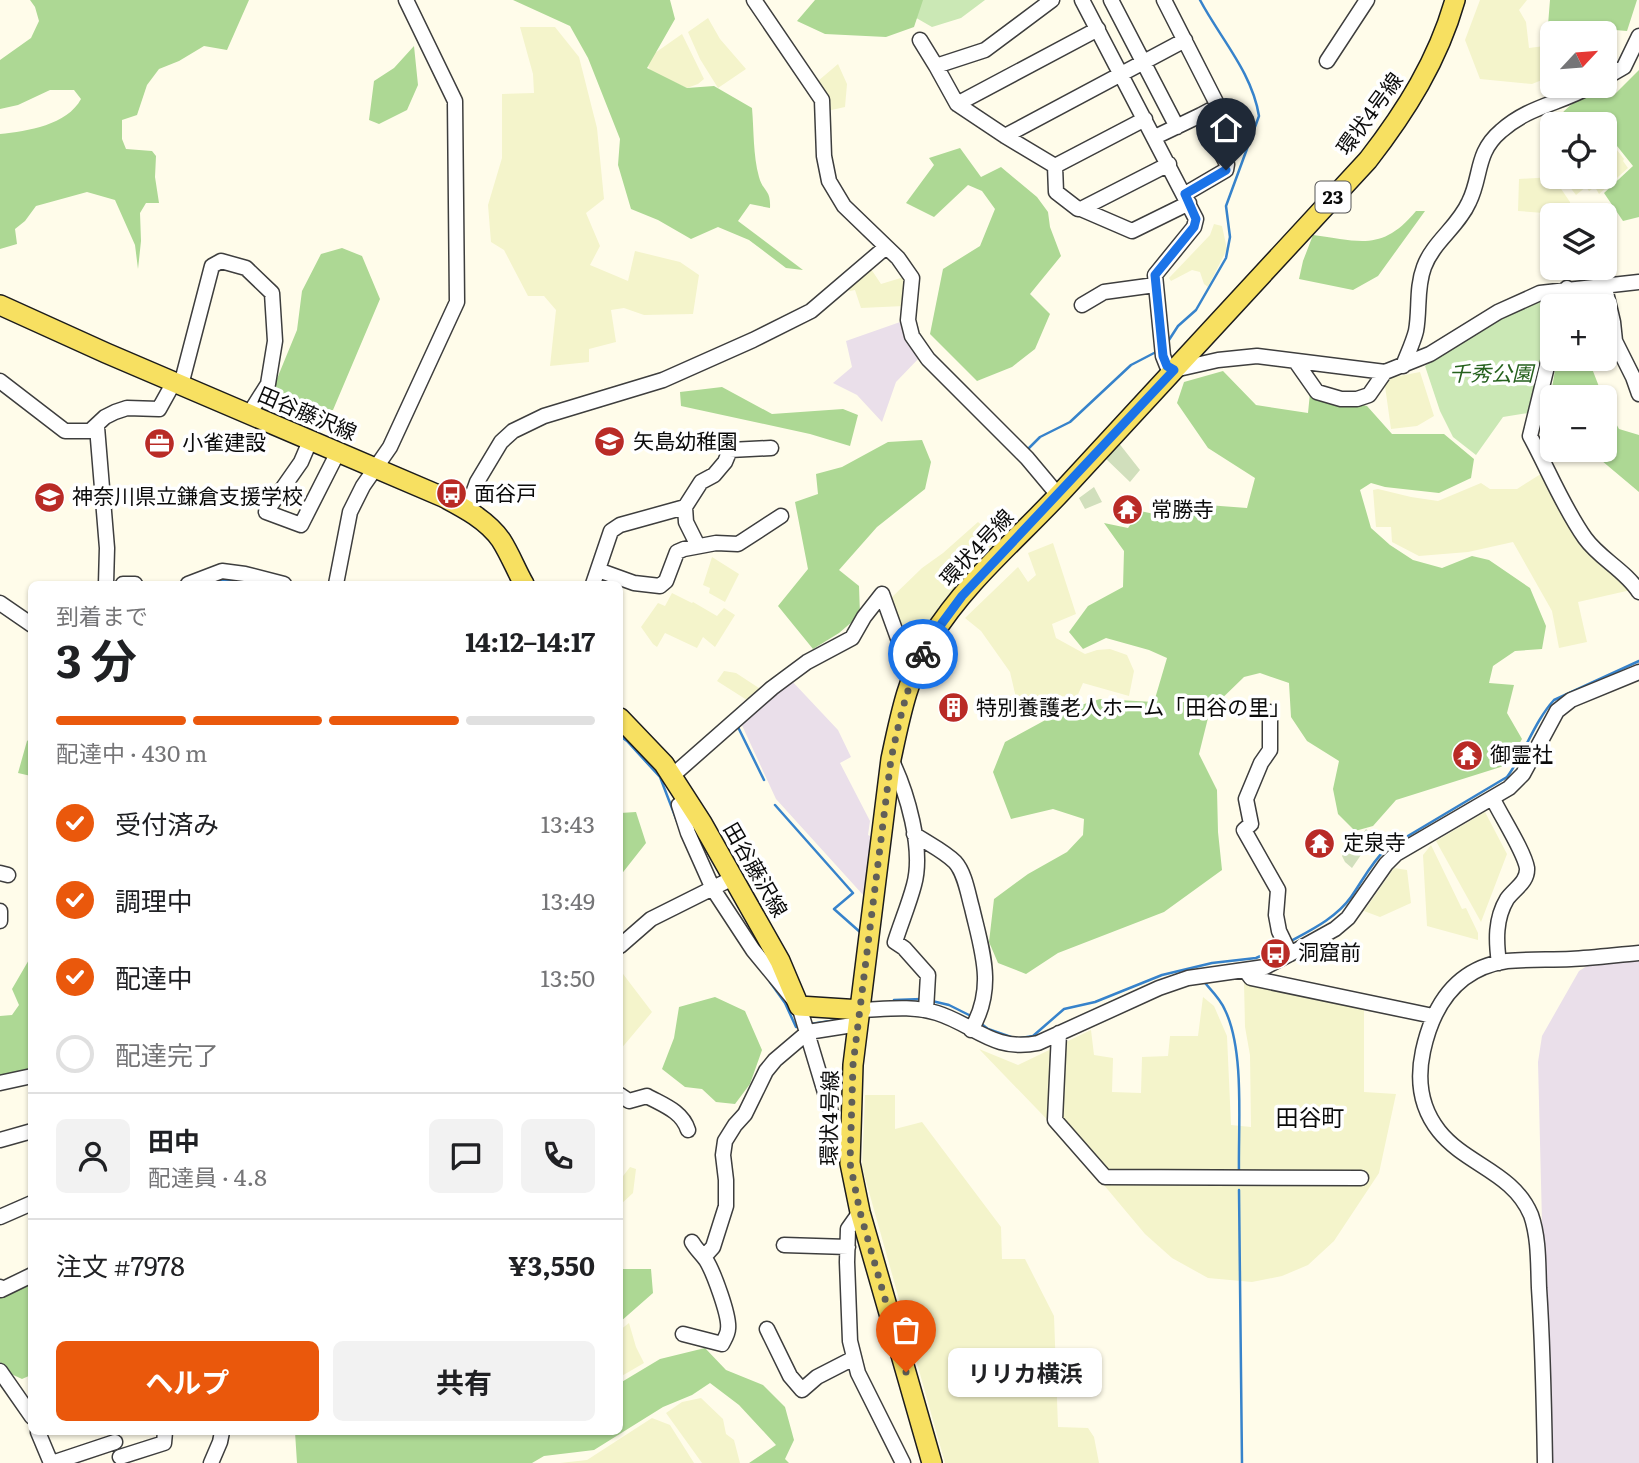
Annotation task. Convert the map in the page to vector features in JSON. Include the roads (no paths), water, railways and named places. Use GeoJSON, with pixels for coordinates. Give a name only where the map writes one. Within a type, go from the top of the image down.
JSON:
{"type":"FeatureCollection","features":[{"type":"Feature","properties":{"kind":"main road","name":"環状4号線"},"geometry":{"type":"LineString","coordinates":[[932,1463],[860,1212],[850,1163],[853,1065],[891,759],[900,714],[914,671],[931,638],[962,596],[1368,160],[1411,100],[1430,66],[1447,28],[1455,0]]}},
{"type":"Feature","properties":{"kind":"main road","name":"田谷藤沢線"},"geometry":{"type":"LineString","coordinates":[[0,298],[106,353],[419,486],[467,510],[484,522],[500,540],[522,581]]}},
{"type":"Feature","properties":{"kind":"main road","name":"田谷藤沢線"},"geometry":{"type":"LineString","coordinates":[[0,305],[40,321]]}},
{"type":"Feature","properties":{"kind":"main road","name":"田谷藤沢線"},"geometry":{"type":"LineString","coordinates":[[623,721],[653,750],[687,800],[780,961],[804,1023]]}},
{"type":"Feature","properties":{"kind":"main road"},"geometry":{"type":"LineString","coordinates":[[804,1023],[860,1017]]}},
{"type":"Feature","properties":{"kind":"street"},"geometry":{"type":"LineString","coordinates":[[337,581],[350,512],[363,486],[390,447],[457,302],[455,101],[406,0]]}},
{"type":"Feature","properties":{"kind":"street"},"geometry":{"type":"LineString","coordinates":[[754,0],[822,100],[824,156],[829,181],[844,206],[898,258],[912,278],[908,320],[912,336],[928,359],[1027,458],[1058,495]]}},
{"type":"Feature","properties":{"kind":"street"},"geometry":{"type":"LineString","coordinates":[[936,66],[985,50],[1052,0]]}},
{"type":"Feature","properties":{"kind":"street"},"geometry":{"type":"LineString","coordinates":[[1082,0],[1170,164],[1196,219],[1194,227],[1156,273],[1162,346],[1167,366],[1174,370],[1218,360],[1256,356],[1385,372],[1430,354],[1519,301],[1540,293],[1639,282]]}},
{"type":"Feature","properties":{"kind":"street"},"geometry":{"type":"LineString","coordinates":[[1111,0],[1177,127]]}},
{"type":"Feature","properties":{"kind":"street"},"geometry":{"type":"LineString","coordinates":[[1155,137],[1218,106],[1164,0]]}},
{"type":"Feature","properties":{"kind":"street"},"geometry":{"type":"LineString","coordinates":[[1326,61],[1367,0]]}},
{"type":"Feature","properties":{"kind":"street"},"geometry":{"type":"LineString","coordinates":[[957,104],[1098,29]]}},
{"type":"Feature","properties":{"kind":"street"},"geometry":{"type":"LineString","coordinates":[[1617,70],[1624,66],[1639,36]]}},
{"type":"Feature","properties":{"kind":"street"},"geometry":{"type":"LineString","coordinates":[[920,40],[957,104],[1055,166]]}},
{"type":"Feature","properties":{"kind":"street"},"geometry":{"type":"LineString","coordinates":[[1005,136],[1185,40]]}},
{"type":"Feature","properties":{"kind":"street"},"geometry":{"type":"LineString","coordinates":[[1403,366],[1416,331],[1423,268],[1440,239],[1469,203],[1480,158],[1499,132],[1524,113],[1568,98]]}},
{"type":"Feature","properties":{"kind":"street"},"geometry":{"type":"LineString","coordinates":[[1055,166],[1056,192],[1082,209],[1132,231],[1187,198],[1226,170],[1227,164],[1201,115]]}},
{"type":"Feature","properties":{"kind":"street"},"geometry":{"type":"LineString","coordinates":[[1055,166],[1145,119]]}},
{"type":"Feature","properties":{"kind":"street"},"geometry":{"type":"LineString","coordinates":[[1082,209],[1170,164]]}},
{"type":"Feature","properties":{"kind":"street"},"geometry":{"type":"LineString","coordinates":[[467,510],[477,482],[501,442],[513,431],[544,416],[663,380],[764,335],[811,311],[886,247]]}},
{"type":"Feature","properties":{"kind":"street"},"geometry":{"type":"LineString","coordinates":[[0,381],[65,431],[90,431],[105,417],[127,408],[159,409],[178,383],[212,266],[221,261],[246,268],[272,293],[275,341],[268,384],[249,414]]}},
{"type":"Feature","properties":{"kind":"street"},"geometry":{"type":"LineString","coordinates":[[1604,284],[1615,341],[1639,394]]}},
{"type":"Feature","properties":{"kind":"street"},"geometry":{"type":"LineString","coordinates":[[1082,305],[1104,292],[1155,285]]}},
{"type":"Feature","properties":{"kind":"street"},"geometry":{"type":"LineString","coordinates":[[1565,294],[1567,288]]}},
{"type":"Feature","properties":{"kind":"street"},"geometry":{"type":"LineString","coordinates":[[1296,362],[1317,392],[1341,399],[1357,399],[1368,395],[1385,372]]}},
{"type":"Feature","properties":{"kind":"street"},"geometry":{"type":"LineString","coordinates":[[1546,371],[1530,436],[1584,537],[1632,581],[1639,592]]}},
{"type":"Feature","properties":{"kind":"street"},"geometry":{"type":"LineString","coordinates":[[97,426],[107,548],[106,581]]}},
{"type":"Feature","properties":{"kind":"street"},"geometry":{"type":"LineString","coordinates":[[310,441],[301,462],[266,512],[301,525],[338,452]]}},
{"type":"Feature","properties":{"kind":"street"},"geometry":{"type":"LineString","coordinates":[[698,546],[686,522],[685,507],[701,482],[715,475],[730,450],[771,448]]}},
{"type":"Feature","properties":{"kind":"street"},"geometry":{"type":"LineString","coordinates":[[594,581],[611,531],[620,524],[685,507]]}},
{"type":"Feature","properties":{"kind":"street"},"geometry":{"type":"LineString","coordinates":[[598,570],[634,583],[660,586],[666,581],[677,552],[716,543],[738,544],[781,516]]}},
{"type":"Feature","properties":{"kind":"street"},"geometry":{"type":"LineString","coordinates":[[196,581],[222,571],[272,581]]}},
{"type":"Feature","properties":{"kind":"street"},"geometry":{"type":"LineString","coordinates":[[672,776],[772,688],[807,662],[852,638],[882,594],[899,641],[914,671]]}},
{"type":"Feature","properties":{"kind":"street"},"geometry":{"type":"LineString","coordinates":[[0,603],[28,622]]}},
{"type":"Feature","properties":{"kind":"street"},"geometry":{"type":"LineString","coordinates":[[927,1003],[939,1013],[975,1023],[1008,1045],[1023,1046],[1059,1033],[1158,988],[1188,978],[1265,967],[1287,948],[1332,931],[1348,918],[1396,854],[1493,799],[1523,774],[1564,696],[1639,672]]}},
{"type":"Feature","properties":{"kind":"street"},"geometry":{"type":"LineString","coordinates":[[1270,712],[1270,750],[1261,763],[1246,799],[1251,824],[1244,830],[1278,890],[1276,915],[1287,948]]}},
{"type":"Feature","properties":{"kind":"street"},"geometry":{"type":"LineString","coordinates":[[891,759],[900,777],[914,834],[915,883],[895,942],[904,948],[928,975],[927,1003]]}},
{"type":"Feature","properties":{"kind":"street"},"geometry":{"type":"LineString","coordinates":[[1493,799],[1527,868],[1524,880],[1506,901],[1501,915],[1496,941],[1499,963]]}},
{"type":"Feature","properties":{"kind":"street"},"geometry":{"type":"LineString","coordinates":[[687,800],[678,805],[710,890],[804,1023],[839,1139],[850,1163]]}},
{"type":"Feature","properties":{"kind":"street"},"geometry":{"type":"LineString","coordinates":[[914,834],[955,862],[967,887],[986,974],[975,1023]]}},
{"type":"Feature","properties":{"kind":"street"},"geometry":{"type":"LineString","coordinates":[[623,943],[651,919],[733,878]]}},
{"type":"Feature","properties":{"kind":"street"},"geometry":{"type":"LineString","coordinates":[[0,911],[0,921]]}},
{"type":"Feature","properties":{"kind":"street"},"geometry":{"type":"LineString","coordinates":[[1545,1463],[1543,1347],[1533,1223],[1525,1203],[1513,1187],[1453,1145],[1438,1130],[1422,1093],[1420,1073],[1433,1016],[1443,1000],[1463,979],[1481,969],[1499,963],[1639,953]]}},
{"type":"Feature","properties":{"kind":"street"},"geometry":{"type":"LineString","coordinates":[[1245,970],[1251,978],[1433,1016]]}},
{"type":"Feature","properties":{"kind":"street"},"geometry":{"type":"LineString","coordinates":[[705,1257],[713,1247],[726,1206],[723,1155],[726,1141],[735,1125],[745,1115],[766,1071],[804,1023],[860,1017],[927,1003]]}},
{"type":"Feature","properties":{"kind":"street"},"geometry":{"type":"LineString","coordinates":[[1059,1033],[1055,1119],[1105,1177],[1362,1178]]}},
{"type":"Feature","properties":{"kind":"street"},"geometry":{"type":"LineString","coordinates":[[0,1083],[28,1077]]}},
{"type":"Feature","properties":{"kind":"street"},"geometry":{"type":"LineString","coordinates":[[623,1097],[629,1101],[647,1096],[665,1105],[682,1118],[688,1130]]}},
{"type":"Feature","properties":{"kind":"street"},"geometry":{"type":"LineString","coordinates":[[0,1140],[28,1132]]}},
{"type":"Feature","properties":{"kind":"street"},"geometry":{"type":"LineString","coordinates":[[0,1217],[28,1205]]}},
{"type":"Feature","properties":{"kind":"street"},"geometry":{"type":"LineString","coordinates":[[860,1212],[849,1229],[850,1341],[858,1373],[903,1463]]}},
{"type":"Feature","properties":{"kind":"street"},"geometry":{"type":"LineString","coordinates":[[683,1334],[722,1345],[728,1329],[722,1300],[705,1257],[697,1251],[692,1242]]}},
{"type":"Feature","properties":{"kind":"street"},"geometry":{"type":"LineString","coordinates":[[785,1245],[848,1247]]}},
{"type":"Feature","properties":{"kind":"street"},"geometry":{"type":"LineString","coordinates":[[0,1289],[28,1277]]}},
{"type":"Feature","properties":{"kind":"street"},"geometry":{"type":"LineString","coordinates":[[767,1329],[790,1376],[802,1390],[817,1377],[854,1358]]}},
{"type":"Feature","properties":{"kind":"street"},"geometry":{"type":"LineString","coordinates":[[0,1371],[28,1411]]}},
{"type":"Feature","properties":{"kind":"street"},"geometry":{"type":"LineString","coordinates":[[39,1435],[51,1463],[113,1437],[121,1460],[164,1443],[165,1435]]}},
{"type":"Feature","properties":{"kind":"street"},"geometry":{"type":"LineString","coordinates":[[211,1463],[221,1435]]}},
{"type":"Feature","properties":{"kind":"waterway"},"geometry":{"type":"LineString","coordinates":[[1167,343],[1178,326],[1196,310],[1226,258],[1230,237],[1226,206],[1259,116],[1243,70],[1200,0]]}},
{"type":"Feature","properties":{"kind":"waterway"},"geometry":{"type":"LineString","coordinates":[[1027,450],[1040,437],[1070,422],[1131,365],[1156,352]]}},
{"type":"Feature","properties":{"kind":"waterway"},"geometry":{"type":"LineString","coordinates":[[222,581],[235,579]]}},
{"type":"Feature","properties":{"kind":"waterway"},"geometry":{"type":"LineString","coordinates":[[0,611],[28,630]]}},
{"type":"Feature","properties":{"kind":"waterway"},"geometry":{"type":"LineString","coordinates":[[1289,942],[1323,923],[1338,911],[1386,849],[1507,777],[1554,700],[1639,661]]}},
{"type":"Feature","properties":{"kind":"waterway"},"geometry":{"type":"LineString","coordinates":[[737,725],[764,780]]}},
{"type":"Feature","properties":{"kind":"waterway"},"geometry":{"type":"LineString","coordinates":[[623,738],[660,777],[685,842]]}},
{"type":"Feature","properties":{"kind":"waterway"},"geometry":{"type":"LineString","coordinates":[[775,805],[853,893],[834,909],[860,932]]}},
{"type":"Feature","properties":{"kind":"waterway"},"geometry":{"type":"LineString","coordinates":[[1021,1038],[1033,1036],[1064,1009],[1095,1002],[1162,975],[1212,963],[1256,958],[1281,947]]}},
{"type":"Feature","properties":{"kind":"waterway"},"geometry":{"type":"LineString","coordinates":[[770,982],[785,1003],[796,1027],[800,1027]]}},
{"type":"Feature","properties":{"kind":"waterway"},"geometry":{"type":"LineString","coordinates":[[1205,983],[1223,1006],[1235,1046],[1239,1090],[1239,1174]]}},
{"type":"Feature","properties":{"kind":"waterway"},"geometry":{"type":"LineString","coordinates":[[894,1000],[922,999]]}},
{"type":"Feature","properties":{"kind":"waterway"},"geometry":{"type":"LineString","coordinates":[[932,1001],[949,1005],[971,1016]]}},
{"type":"Feature","properties":{"kind":"waterway"},"geometry":{"type":"LineString","coordinates":[[810,1024],[844,1019]]}},
{"type":"Feature","properties":{"kind":"waterway"},"geometry":{"type":"LineString","coordinates":[[979,1022],[988,1029],[1011,1037]]}},
{"type":"Feature","properties":{"kind":"waterway"},"geometry":{"type":"LineString","coordinates":[[1239,1190],[1242,1463]]}},
{"type":"Feature","properties":{"kind":"place","name":"矢島幼稚園"},"geometry":{"type":"Point","coordinates":[610,442]}},
{"type":"Feature","properties":{"kind":"place","name":"小雀建設"},"geometry":{"type":"Point","coordinates":[159,443]}},
{"type":"Feature","properties":{"kind":"place","name":"面谷戸"},"geometry":{"type":"Point","coordinates":[451,494]}},
{"type":"Feature","properties":{"kind":"place","name":"神奈川県立鎌倉支援学校"},"geometry":{"type":"Point","coordinates":[49,497]}},
{"type":"Feature","properties":{"kind":"place","name":"常勝寺"},"geometry":{"type":"Point","coordinates":[1128,510]}},
{"type":"Feature","properties":{"kind":"place","name":"特別養護老人ホーム「田谷の里」"},"geometry":{"type":"Point","coordinates":[953,708]}},
{"type":"Feature","properties":{"kind":"place","name":"御霊社"},"geometry":{"type":"Point","coordinates":[1467,755]}},
{"type":"Feature","properties":{"kind":"place","name":"定泉寺"},"geometry":{"type":"Point","coordinates":[1320,843]}},
{"type":"Feature","properties":{"kind":"place","name":"洞窟前"},"geometry":{"type":"Point","coordinates":[1275,953]}},
{"type":"Feature","properties":{"kind":"place","name":"リリカ横浜"},"geometry":{"type":"Point","coordinates":[906,1372]}},
{"type":"Feature","properties":{"kind":"district","name":"田谷町"},"geometry":{"type":"Point","coordinates":[1310,1118]}},
{"type":"Feature","properties":{"kind":"park label","name":"千秀公園"},"geometry":{"type":"Point","coordinates":[1491,374]}}]}
